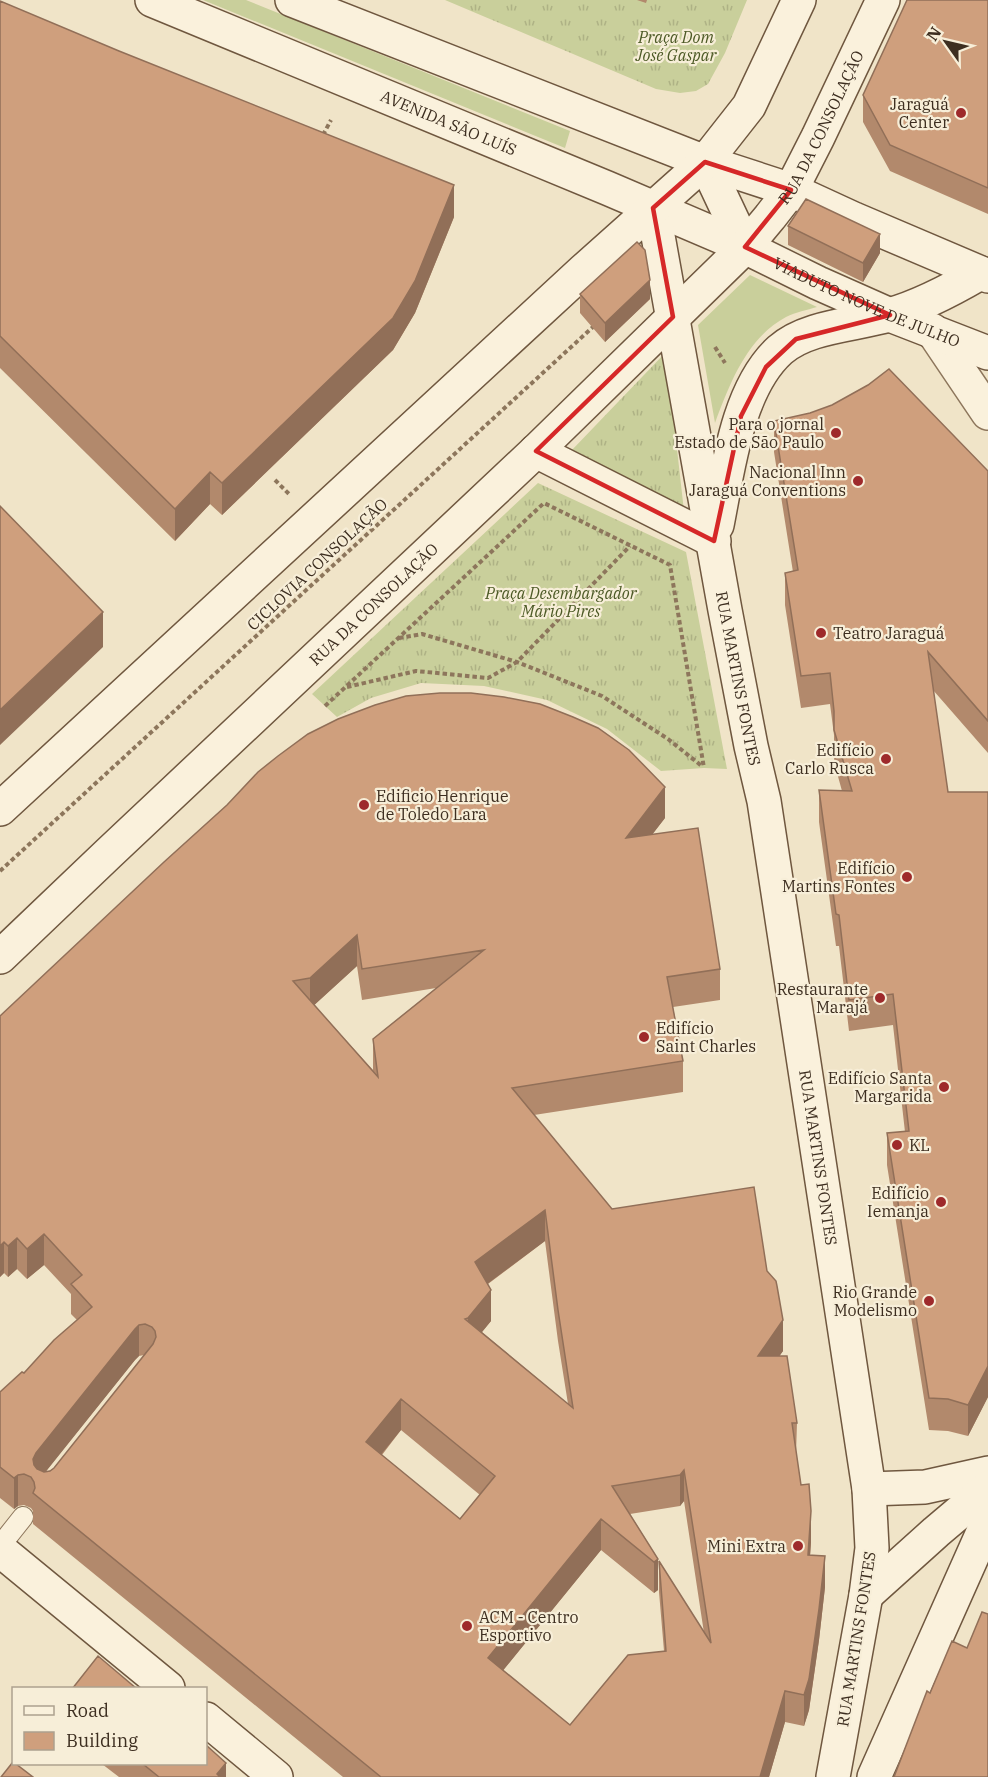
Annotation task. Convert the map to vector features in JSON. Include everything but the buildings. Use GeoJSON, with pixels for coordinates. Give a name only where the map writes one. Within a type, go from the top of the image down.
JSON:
{"type":"FeatureCollection","features":[{"type":"Feature","properties":{"kind":"main road","name":"AVENIDA SÃO LUÍS"},"geometry":{"type":"LineString","coordinates":[[152,0],[745,247]]}},
{"type":"Feature","properties":{"kind":"main road"},"geometry":{"type":"LineString","coordinates":[[292,0],[705,162],[791,190],[984,275]]}},
{"type":"Feature","properties":{"kind":"main road"},"geometry":{"type":"LineString","coordinates":[[0,809],[705,162],[748,105],[799,0]]}},
{"type":"Feature","properties":{"kind":"main road","name":"RUA DA CONSOLAÇÃO"},"geometry":{"type":"LineString","coordinates":[[0,957],[536,451],[745,247],[791,190],[883,0]]}},
{"type":"Feature","properties":{"kind":"main road"},"geometry":{"type":"LineString","coordinates":[[705,162],[745,247]]}},
{"type":"Feature","properties":{"kind":"main road","name":"RUA MARTINS FONTES"},"geometry":{"type":"LineString","coordinates":[[653,208],[725,610],[764,801],[869,1489],[872,1548],[866,1595],[833,1777]]}},
{"type":"Feature","properties":{"kind":"main road","name":"VIADUTO NOVE DE JULHO"},"geometry":{"type":"LineString","coordinates":[[745,247],[890,315],[988,353]]}},
{"type":"Feature","properties":{"kind":"main road","name":"RUA MARTINS FONTES"},"geometry":{"type":"LineString","coordinates":[[714,541],[732,448],[741,416],[766,367],[781,350],[796,339],[824,329],[890,315],[942,295],[984,275]]}},
{"type":"Feature","properties":{"kind":"main road"},"geometry":{"type":"LineString","coordinates":[[932,330],[988,413]]}},
{"type":"Feature","properties":{"kind":"main road"},"geometry":{"type":"LineString","coordinates":[[536,451],[714,541]]}},
{"type":"Feature","properties":{"kind":"main road"},"geometry":{"type":"LineString","coordinates":[[869,1489],[925,1486],[988,1473]]}},
{"type":"Feature","properties":{"kind":"main road"},"geometry":{"type":"LineString","coordinates":[[866,1595],[988,1488]]}},
{"type":"Feature","properties":{"kind":"main road"},"geometry":{"type":"LineString","coordinates":[[874,1777],[988,1521]]}},
{"type":"Feature","properties":{"kind":"main road"},"geometry":{"type":"LineString","coordinates":[[0,1550],[166,1687]]}},
{"type":"Feature","properties":{"kind":"main road"},"geometry":{"type":"LineString","coordinates":[[207,1720],[276,1777]]}},
{"type":"Feature","properties":{"kind":"lane"},"geometry":{"type":"LineString","coordinates":[[0,1545],[23,1517]]}},
{"type":"Feature","properties":{"kind":"path"},"geometry":{"type":"LineString","coordinates":[[323,137],[331,120]]}},
{"type":"Feature","properties":{"kind":"path","name":"CICLOVIA CONSOLAÇÃO"},"geometry":{"type":"LineString","coordinates":[[0,871],[599,322]]}},
{"type":"Feature","properties":{"kind":"path"},"geometry":{"type":"LineString","coordinates":[[325,706],[544,503],[670,565],[704,768],[668,739],[602,696],[517,662],[422,634],[399,638]]}},
{"type":"Feature","properties":{"kind":"path"},"geometry":{"type":"LineString","coordinates":[[346,687],[416,671],[488,678],[517,662],[630,546]]}},
{"type":"Feature","properties":{"kind":"highlighted area"},"geometry":{"type":"Polygon","coordinates":[[[705,162],[791,190],[745,247],[890,315],[796,339],[766,367],[741,416],[714,541],[536,451],[673,317],[653,208],[705,162]]]}},
{"type":"Feature","properties":{"kind":"green space"},"geometry":{"type":"Polygon","coordinates":[[[203,0],[246,0],[570,131],[565,148],[203,0]]]}},
{"type":"Feature","properties":{"kind":"green space","name":"Praça Dom José Gaspar"},"geometry":{"type":"Polygon","coordinates":[[[445,0],[747,0],[725,53],[708,84],[696,91],[680,93],[656,89],[445,0]]]}},
{"type":"Feature","properties":{"kind":"green space"},"geometry":{"type":"Polygon","coordinates":[[[750,275],[817,307],[786,317],[772,326],[750,349],[734,377],[715,423],[698,325],[750,275]]]}},
{"type":"Feature","properties":{"kind":"green space"},"geometry":{"type":"Polygon","coordinates":[[[666,352],[684,511],[571,451],[666,352]]]}},
{"type":"Feature","properties":{"kind":"green space","name":"Praça Desembargador Mário Pires"},"geometry":{"type":"Polygon","coordinates":[[[538,483],[686,552],[727,769],[661,771],[607,729],[547,700],[484,686],[421,683],[371,698],[337,717],[312,694],[538,483]]]}},
{"type":"Feature","properties":{"kind":"place","name":"Jaraguá Center"},"geometry":{"type":"Point","coordinates":[961,113]}},
{"type":"Feature","properties":{"kind":"place","name":"Para o jornal Estado de São Paulo"},"geometry":{"type":"Point","coordinates":[836,433]}},
{"type":"Feature","properties":{"kind":"place","name":"Nacional Inn Jaraguá Conventions"},"geometry":{"type":"Point","coordinates":[858,481]}},
{"type":"Feature","properties":{"kind":"place","name":"Teatro Jaraguá"},"geometry":{"type":"Point","coordinates":[821,633]}},
{"type":"Feature","properties":{"kind":"place","name":"Edifício Carlo Rusca"},"geometry":{"type":"Point","coordinates":[886,759]}},
{"type":"Feature","properties":{"kind":"place","name":"Edificio Henrique de Toledo Lara"},"geometry":{"type":"Point","coordinates":[364,805]}},
{"type":"Feature","properties":{"kind":"place","name":"Edifício Martins Fontes"},"geometry":{"type":"Point","coordinates":[907,877]}},
{"type":"Feature","properties":{"kind":"place","name":"Restaurante Marajá"},"geometry":{"type":"Point","coordinates":[880,998]}},
{"type":"Feature","properties":{"kind":"place","name":"Edifício Saint Charles"},"geometry":{"type":"Point","coordinates":[644,1037]}},
{"type":"Feature","properties":{"kind":"place","name":"Edifício Santa Margarida"},"geometry":{"type":"Point","coordinates":[944,1087]}},
{"type":"Feature","properties":{"kind":"place","name":"KL"},"geometry":{"type":"Point","coordinates":[897,1145]}},
{"type":"Feature","properties":{"kind":"place","name":"Edifício Iemanja"},"geometry":{"type":"Point","coordinates":[941,1202]}},
{"type":"Feature","properties":{"kind":"place","name":"Rio Grande Modelismo"},"geometry":{"type":"Point","coordinates":[929,1301]}},
{"type":"Feature","properties":{"kind":"place","name":"Mini Extra"},"geometry":{"type":"Point","coordinates":[798,1546]}},
{"type":"Feature","properties":{"kind":"place","name":"ACM - Centro Esportivo"},"geometry":{"type":"Point","coordinates":[467,1626]}}]}
